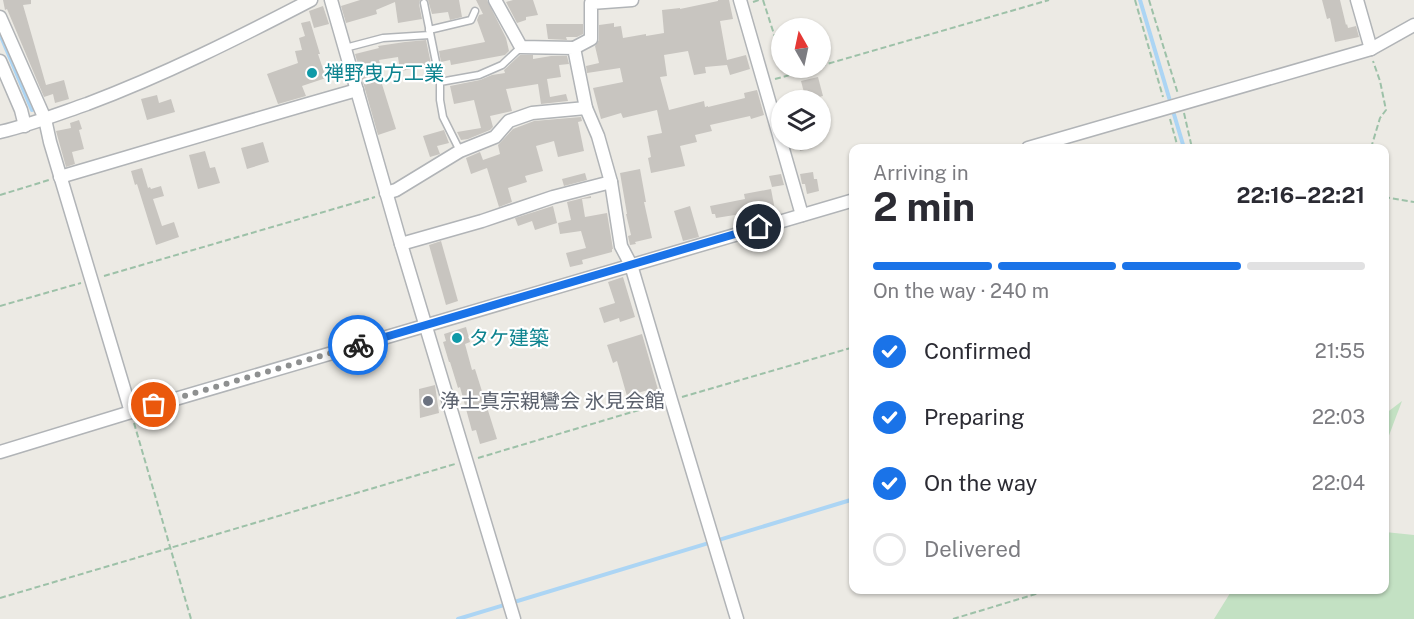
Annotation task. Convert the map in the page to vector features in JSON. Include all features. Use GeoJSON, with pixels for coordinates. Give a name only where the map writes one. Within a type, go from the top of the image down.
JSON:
{"type":"FeatureCollection","features":[{"type":"Feature","properties":{"kind":"street"},"geometry":{"type":"LineString","coordinates":[[0,132],[45,119],[142,82],[264,25],[311,0]]}},
{"type":"Feature","properties":{"kind":"street"},"geometry":{"type":"LineString","coordinates":[[331,0],[510,609]]}},
{"type":"Feature","properties":{"kind":"street"},"geometry":{"type":"LineString","coordinates":[[495,0],[521,47],[574,48],[591,39],[591,1],[632,0]]}},
{"type":"Feature","properties":{"kind":"street"},"geometry":{"type":"LineString","coordinates":[[740,0],[802,215]]}},
{"type":"Feature","properties":{"kind":"street"},"geometry":{"type":"LineString","coordinates":[[1357,0],[1371,49]]}},
{"type":"Feature","properties":{"kind":"street"},"geometry":{"type":"LineString","coordinates":[[0,17],[45,119],[60,177],[131,412]]}},
{"type":"Feature","properties":{"kind":"street"},"geometry":{"type":"LineString","coordinates":[[1042,144],[1371,49],[1414,25]]}},
{"type":"Feature","properties":{"kind":"street"},"geometry":{"type":"LineString","coordinates":[[574,48],[586,108],[598,136],[611,182],[621,246],[632,265],[670,400],[737,619]]}},
{"type":"Feature","properties":{"kind":"street"},"geometry":{"type":"LineString","coordinates":[[0,61],[21,110],[25,126]]}},
{"type":"Feature","properties":{"kind":"street"},"geometry":{"type":"LineString","coordinates":[[60,177],[251,119],[357,90]]}},
{"type":"Feature","properties":{"kind":"street"},"geometry":{"type":"LineString","coordinates":[[386,193],[396,190],[460,151],[495,137],[509,121],[532,113],[586,108]]}},
{"type":"Feature","properties":{"kind":"street"},"geometry":{"type":"LineString","coordinates":[[401,244],[482,221],[553,197],[611,182]]}},
{"type":"Feature","properties":{"kind":"street"},"geometry":{"type":"LineString","coordinates":[[0,452],[849,201]]}},
{"type":"Feature","properties":{"kind":"lane"},"geometry":{"type":"LineString","coordinates":[[424,3],[440,82],[443,117],[460,151]]}},
{"type":"Feature","properties":{"kind":"lane"},"geometry":{"type":"LineString","coordinates":[[345,48],[369,40],[430,33],[471,20],[476,11]]}},
{"type":"Feature","properties":{"kind":"lane"},"geometry":{"type":"LineString","coordinates":[[440,82],[479,75],[502,65],[521,47]]}},
{"type":"Feature","properties":{"kind":"path"},"geometry":{"type":"LineString","coordinates":[[763,0],[771,25]]}},
{"type":"Feature","properties":{"kind":"path"},"geometry":{"type":"LineString","coordinates":[[831,63],[1049,0]]}},
{"type":"Feature","properties":{"kind":"path"},"geometry":{"type":"LineString","coordinates":[[1135,0],[1177,144]]}},
{"type":"Feature","properties":{"kind":"path"},"geometry":{"type":"LineString","coordinates":[[1149,0],[1191,144]]}},
{"type":"Feature","properties":{"kind":"path"},"geometry":{"type":"LineString","coordinates":[[1371,49],[1386,110],[1380,118],[1372,144]]}},
{"type":"Feature","properties":{"kind":"path"},"geometry":{"type":"LineString","coordinates":[[764,83],[781,78]]}},
{"type":"Feature","properties":{"kind":"path"},"geometry":{"type":"LineString","coordinates":[[0,195],[60,177]]}},
{"type":"Feature","properties":{"kind":"path"},"geometry":{"type":"LineString","coordinates":[[0,306],[386,193]]}},
{"type":"Feature","properties":{"kind":"path"},"geometry":{"type":"LineString","coordinates":[[1389,198],[1414,202]]}},
{"type":"Feature","properties":{"kind":"path"},"geometry":{"type":"LineString","coordinates":[[0,598],[849,348]]}},
{"type":"Feature","properties":{"kind":"path"},"geometry":{"type":"LineString","coordinates":[[131,412],[190,619]]}},
{"type":"Feature","properties":{"kind":"path"},"geometry":{"type":"LineString","coordinates":[[953,619],[1036,594]]}},
{"type":"Feature","properties":{"kind":"green space"},"geometry":{"type":"Polygon","coordinates":[[[1402,401],[1389,435],[1389,411],[1402,401]]]}},
{"type":"Feature","properties":{"kind":"green space"},"geometry":{"type":"Polygon","coordinates":[[[1389,532],[1414,535],[1414,619],[1214,619],[1230,594],[1389,594],[1389,532]]]}},
{"type":"Feature","properties":{"kind":"building"},"geometry":{"type":"Polygon","coordinates":[[[3,0],[31,0],[31,4],[23,5],[46,85],[64,80],[69,99],[55,103],[53,94],[44,97],[7,9],[5,10],[3,0]]]}},
{"type":"Feature","properties":{"kind":"building"},"geometry":{"type":"Polygon","coordinates":[[[360,0],[420,0],[422,19],[398,23],[395,2],[376,10],[377,14],[346,23],[341,6],[360,0]]]}},
{"type":"Feature","properties":{"kind":"building"},"geometry":{"type":"Polygon","coordinates":[[[428,0],[459,0],[462,17],[450,20],[448,12],[432,14],[428,0]]]}},
{"type":"Feature","properties":{"kind":"building"},"geometry":{"type":"Polygon","coordinates":[[[476,0],[487,0],[506,38],[509,51],[505,55],[451,65],[450,60],[441,62],[439,51],[485,42],[477,20],[479,15],[483,14],[476,0]]]}},
{"type":"Feature","properties":{"kind":"building"},"geometry":{"type":"Polygon","coordinates":[[[533,0],[538,15],[526,17],[526,20],[517,23],[506,2],[533,0]]]}},
{"type":"Feature","properties":{"kind":"building"},"geometry":{"type":"Polygon","coordinates":[[[718,0],[729,0],[733,19],[720,21],[727,60],[746,55],[750,69],[730,75],[727,65],[705,67],[706,73],[694,75],[688,51],[664,55],[667,76],[660,77],[669,110],[704,101],[705,107],[708,107],[745,98],[744,93],[757,90],[764,115],[710,125],[712,131],[695,135],[697,142],[680,146],[685,166],[651,173],[647,136],[662,133],[657,110],[623,118],[621,113],[601,119],[593,88],[623,82],[620,68],[587,73],[586,66],[599,63],[595,46],[599,40],[599,25],[614,23],[614,27],[621,26],[623,38],[664,33],[662,10],[680,9],[718,0]]]}},
{"type":"Feature","properties":{"kind":"building"},"geometry":{"type":"Polygon","coordinates":[[[1322,0],[1340,0],[1346,25],[1348,28],[1356,26],[1359,37],[1335,42],[1330,18],[1327,19],[1322,0]]]}},
{"type":"Feature","properties":{"kind":"building"},"geometry":{"type":"Polygon","coordinates":[[[323,6],[329,24],[314,28],[309,11],[323,6]]]}},
{"type":"Feature","properties":{"kind":"building"},"geometry":{"type":"Polygon","coordinates":[[[310,21],[326,78],[302,86],[306,96],[278,104],[267,74],[298,63],[295,51],[302,50],[299,38],[305,36],[301,23],[310,21]]]}},
{"type":"Feature","properties":{"kind":"building"},"geometry":{"type":"Polygon","coordinates":[[[546,24],[583,24],[583,34],[577,37],[566,37],[567,40],[548,39],[546,24]]]}},
{"type":"Feature","properties":{"kind":"building"},"geometry":{"type":"Polygon","coordinates":[[[426,40],[431,64],[426,67],[400,71],[398,57],[379,60],[380,64],[376,65],[396,129],[378,135],[355,54],[379,48],[378,46],[426,40]]]}},
{"type":"Feature","properties":{"kind":"building"},"geometry":{"type":"Polygon","coordinates":[[[520,55],[533,55],[533,59],[567,56],[569,64],[559,65],[561,77],[547,79],[550,97],[566,94],[568,101],[541,104],[538,84],[506,89],[512,111],[490,116],[493,127],[490,130],[461,140],[457,132],[481,128],[474,100],[454,104],[450,86],[505,73],[504,70],[520,55]]]}},
{"type":"Feature","properties":{"kind":"building"},"geometry":{"type":"Polygon","coordinates":[[[818,78],[821,90],[803,90],[801,81],[818,78]]]}},
{"type":"Feature","properties":{"kind":"building"},"geometry":{"type":"Polygon","coordinates":[[[157,95],[159,103],[171,99],[175,112],[147,120],[141,99],[157,95]]]}},
{"type":"Feature","properties":{"kind":"building"},"geometry":{"type":"Polygon","coordinates":[[[581,117],[582,121],[578,122],[584,151],[558,157],[554,141],[536,146],[543,171],[525,176],[527,182],[508,188],[512,202],[499,207],[487,168],[471,174],[466,158],[480,152],[483,160],[500,154],[498,145],[513,129],[534,121],[581,117]]]}},
{"type":"Feature","properties":{"kind":"building"},"geometry":{"type":"Polygon","coordinates":[[[79,120],[84,149],[72,152],[75,164],[66,167],[56,131],[71,128],[70,123],[79,120]]]}},
{"type":"Feature","properties":{"kind":"building"},"geometry":{"type":"Polygon","coordinates":[[[444,130],[449,143],[437,146],[440,154],[430,157],[423,136],[444,130]]]}},
{"type":"Feature","properties":{"kind":"building"},"geometry":{"type":"Polygon","coordinates":[[[263,142],[269,162],[247,169],[241,148],[263,142]]]}},
{"type":"Feature","properties":{"kind":"building"},"geometry":{"type":"Polygon","coordinates":[[[205,151],[210,168],[215,167],[220,183],[198,189],[189,155],[205,151]]]}},
{"type":"Feature","properties":{"kind":"building"},"geometry":{"type":"Polygon","coordinates":[[[142,168],[148,188],[161,186],[164,196],[153,199],[162,226],[174,222],[179,237],[156,245],[131,171],[142,168]]]}},
{"type":"Feature","properties":{"kind":"building"},"geometry":{"type":"Polygon","coordinates":[[[640,169],[652,238],[630,245],[628,236],[631,235],[620,173],[640,169]]]}},
{"type":"Feature","properties":{"kind":"building"},"geometry":{"type":"Polygon","coordinates":[[[813,172],[819,191],[807,194],[800,174],[813,172]]]}},
{"type":"Feature","properties":{"kind":"building"},"geometry":{"type":"Polygon","coordinates":[[[585,173],[587,180],[564,186],[562,179],[585,173]]]}},
{"type":"Feature","properties":{"kind":"building"},"geometry":{"type":"Polygon","coordinates":[[[781,174],[784,185],[772,187],[769,176],[781,174]]]}},
{"type":"Feature","properties":{"kind":"building"},"geometry":{"type":"Polygon","coordinates":[[[771,189],[775,210],[716,218],[715,214],[712,214],[710,206],[745,199],[744,194],[771,189]]]}},
{"type":"Feature","properties":{"kind":"building"},"geometry":{"type":"Polygon","coordinates":[[[591,196],[591,198],[582,199],[585,217],[607,213],[613,249],[612,252],[582,260],[583,264],[570,267],[566,253],[586,248],[581,231],[560,234],[558,223],[571,220],[567,202],[591,196]]]}},
{"type":"Feature","properties":{"kind":"building"},"geometry":{"type":"Polygon","coordinates":[[[553,206],[557,223],[535,230],[532,221],[518,226],[515,218],[553,206]]]}},
{"type":"Feature","properties":{"kind":"building"},"geometry":{"type":"Polygon","coordinates":[[[690,206],[699,237],[683,241],[674,211],[690,206]]]}},
{"type":"Feature","properties":{"kind":"building"},"geometry":{"type":"Polygon","coordinates":[[[441,241],[458,301],[446,305],[429,245],[441,241]]]}},
{"type":"Feature","properties":{"kind":"building"},"geometry":{"type":"Polygon","coordinates":[[[623,277],[635,317],[620,322],[619,318],[604,323],[599,308],[615,303],[608,282],[623,277]]]}},
{"type":"Feature","properties":{"kind":"building"},"geometry":{"type":"Polygon","coordinates":[[[466,327],[470,342],[465,344],[472,370],[475,369],[497,439],[480,444],[476,430],[472,431],[460,387],[458,388],[443,342],[446,341],[444,334],[466,327]]]}},
{"type":"Feature","properties":{"kind":"building"},"geometry":{"type":"Polygon","coordinates":[[[642,334],[659,393],[650,396],[648,390],[627,396],[617,361],[613,363],[607,345],[642,334]]]}},
{"type":"Feature","properties":{"kind":"building","name":"浄土真宗親鸞会 氷見会館"},"geometry":{"type":"Polygon","coordinates":[[[435,385],[439,413],[420,418],[419,389],[435,385]]]}},
{"type":"Feature","properties":{"kind":"waterway"},"geometry":{"type":"LineString","coordinates":[[1140,0],[1183,144]]}},
{"type":"Feature","properties":{"kind":"waterway"},"geometry":{"type":"LineString","coordinates":[[0,34],[32,110]]}},
{"type":"Feature","properties":{"kind":"waterway"},"geometry":{"type":"LineString","coordinates":[[458,619],[849,501]]}},
{"type":"Feature","properties":{"kind":"way so far"},"geometry":{"type":"LineString","coordinates":[[154,405],[358,345]]}},
{"type":"Feature","properties":{"kind":"place","name":"禅野曳方工業"},"geometry":{"type":"Point","coordinates":[312,73]}},
{"type":"Feature","properties":{"kind":"place","name":"タケ建築"},"geometry":{"type":"Point","coordinates":[457,338]}},
{"type":"Feature","properties":{"kind":"place","name":"浄土真宗親鸞会 氷見会館"},"geometry":{"type":"Point","coordinates":[428,401]}},
{"type":"Feature","properties":{"kind":"route"},"geometry":{"type":"LineString","coordinates":[[358,345],[759,227]]}}]}
